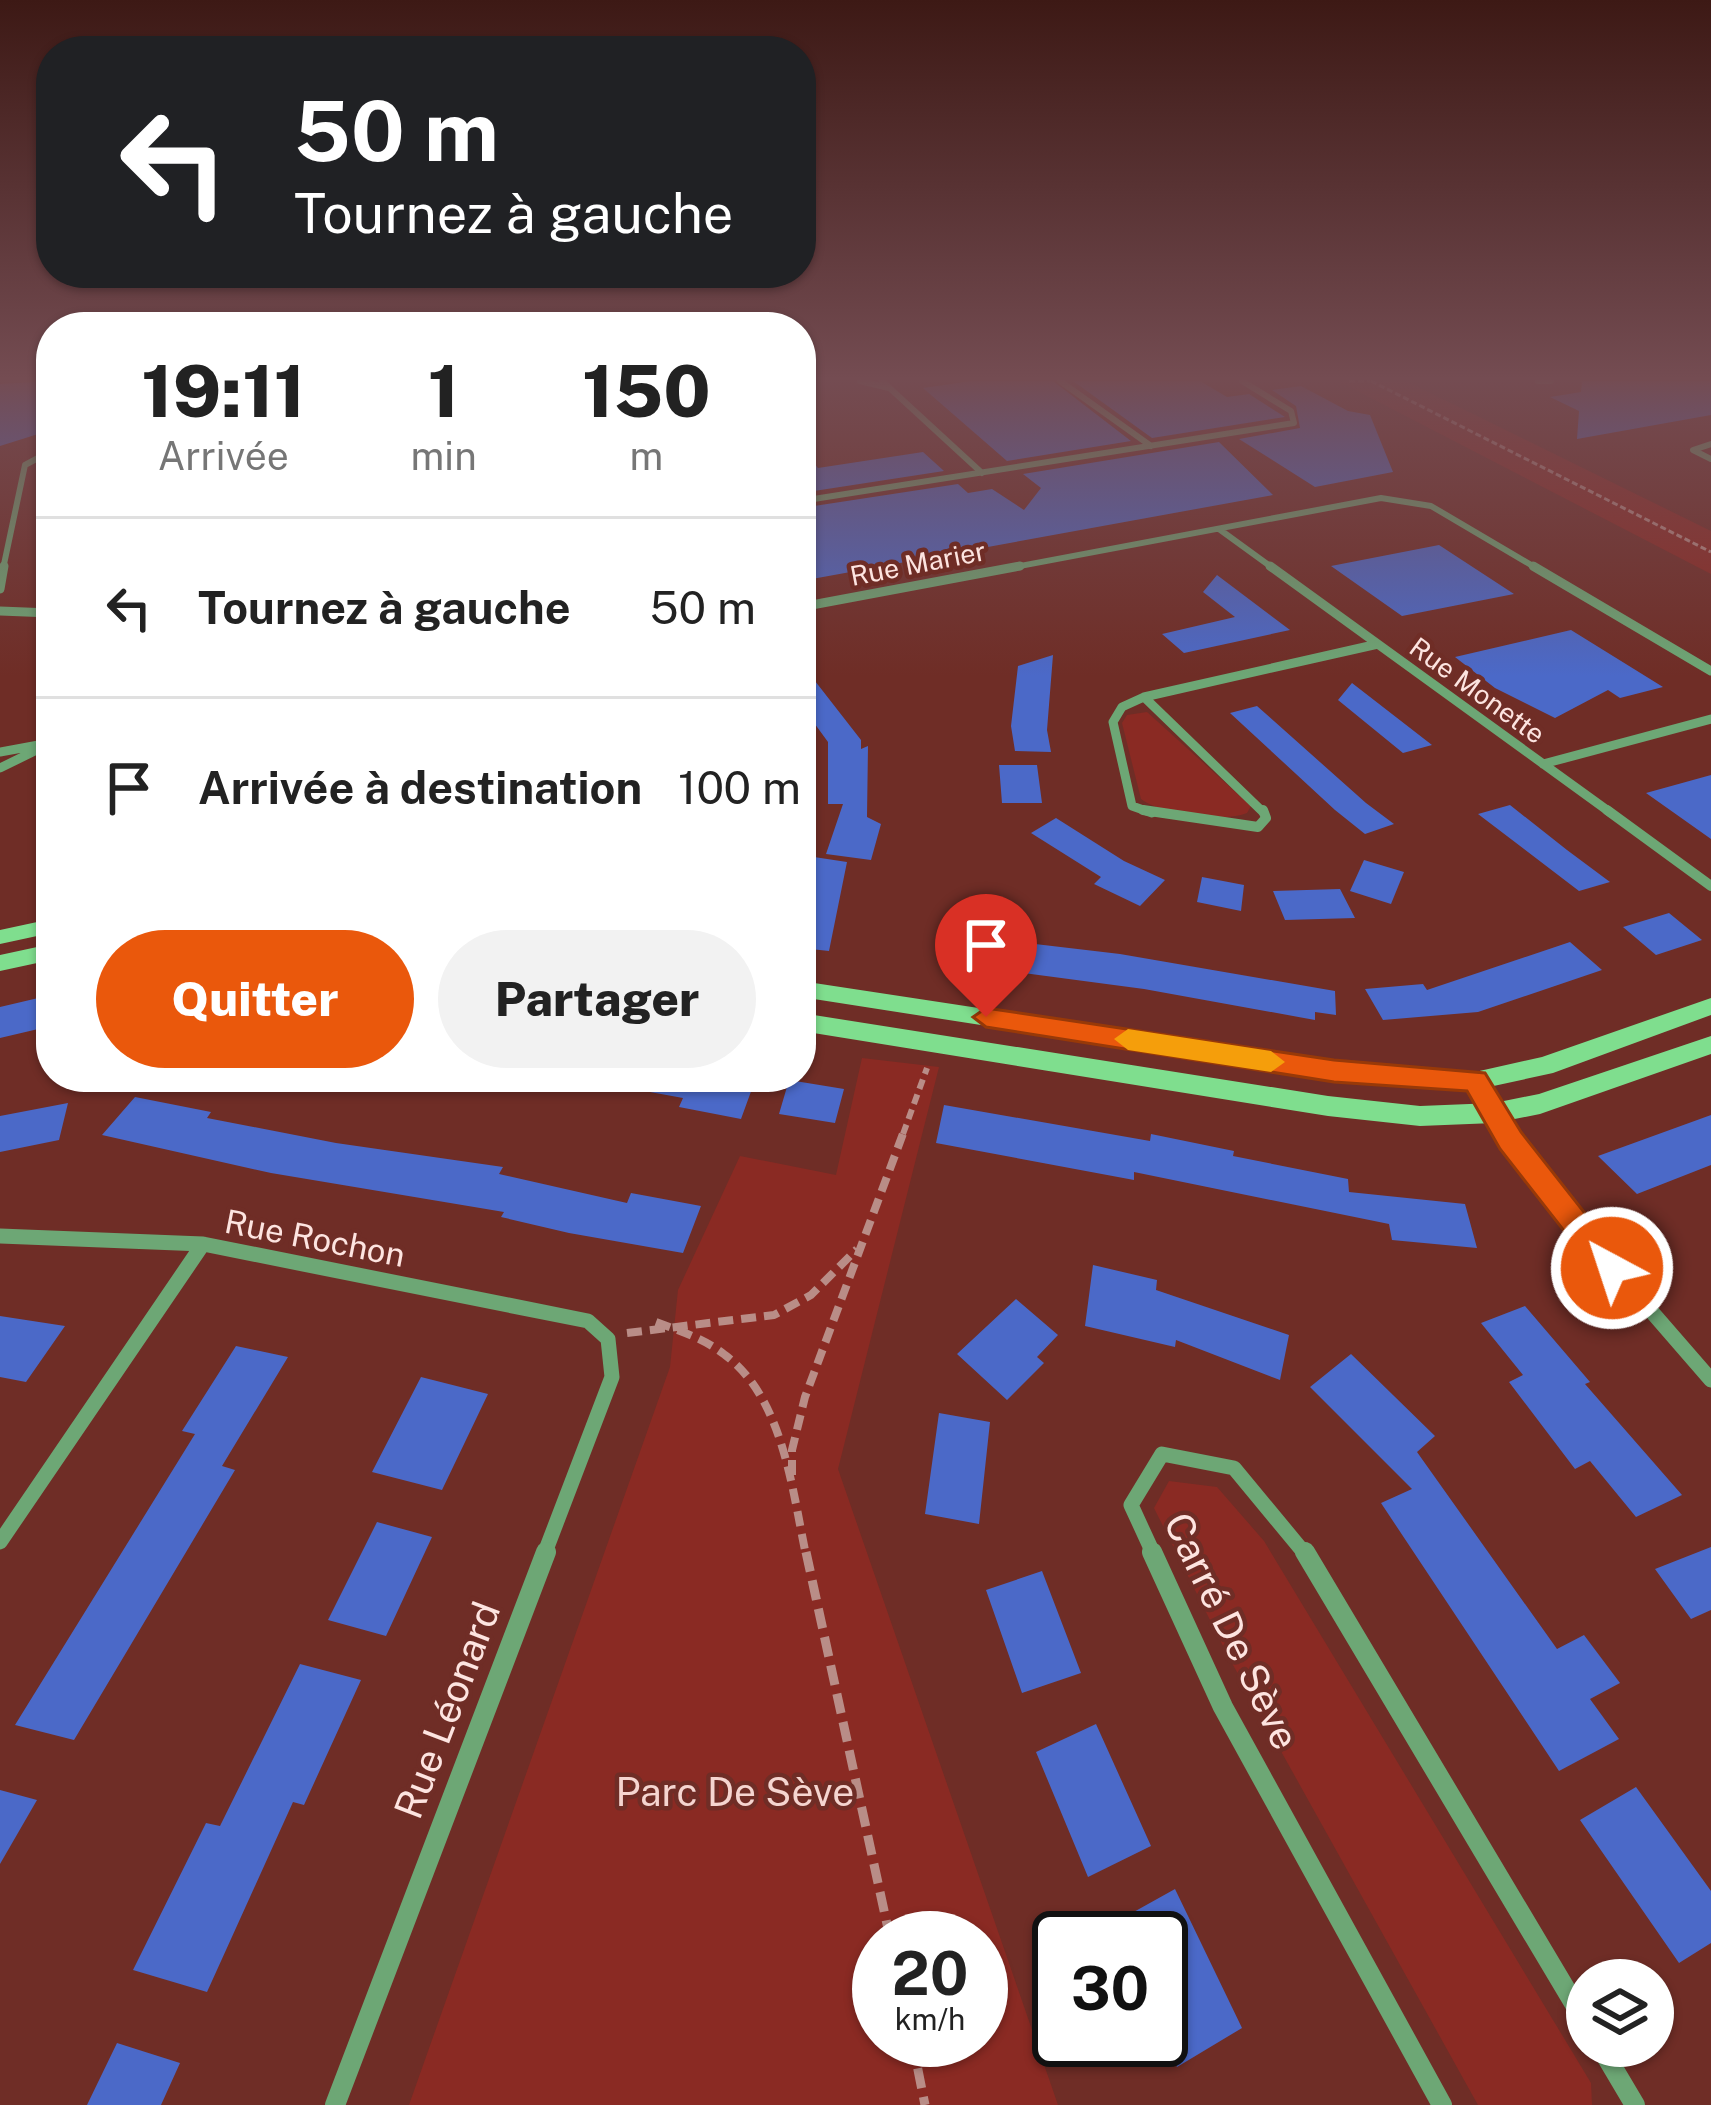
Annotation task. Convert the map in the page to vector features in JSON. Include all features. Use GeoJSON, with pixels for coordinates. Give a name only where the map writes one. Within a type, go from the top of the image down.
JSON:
{"type":"FeatureCollection","features":[{"type":"Feature","properties":{"kind":"street"},"geometry":{"type":"LineString","coordinates":[[0,589],[22,479]]}},
{"type":"Feature","properties":{"kind":"street"},"geometry":{"type":"LineString","coordinates":[[816,499],[942,479]]}},
{"type":"Feature","properties":{"kind":"street","name":"Rue Marier"},"geometry":{"type":"LineString","coordinates":[[816,604],[1381,498],[1408,499],[1431,506],[1711,671]]}},
{"type":"Feature","properties":{"kind":"street","name":"Rue Monette"},"geometry":{"type":"LineString","coordinates":[[1219,529],[1711,886]]}},
{"type":"Feature","properties":{"kind":"street"},"geometry":{"type":"LineString","coordinates":[[0,611],[36,612]]}},
{"type":"Feature","properties":{"kind":"street"},"geometry":{"type":"LineString","coordinates":[[1144,697],[1262,807],[1266,818],[1258,827],[1149,813],[1132,806],[1113,722],[1122,707],[1144,697],[1378,644]]}},
{"type":"Feature","properties":{"kind":"street"},"geometry":{"type":"LineString","coordinates":[[1543,764],[1711,719]]}},
{"type":"Feature","properties":{"kind":"street"},"geometry":{"type":"LineString","coordinates":[[0,752],[36,746]]}},
{"type":"Feature","properties":{"kind":"street"},"geometry":{"type":"LineString","coordinates":[[0,768],[36,750]]}},
{"type":"Feature","properties":{"kind":"street"},"geometry":{"type":"LineString","coordinates":[[0,937],[36,929]]}},
{"type":"Feature","properties":{"kind":"street"},"geometry":{"type":"LineString","coordinates":[[0,963],[36,955]]}},
{"type":"Feature","properties":{"kind":"street"},"geometry":{"type":"LineString","coordinates":[[816,990],[1334,1071],[1475,1081],[1544,1066],[1711,1006]]}},
{"type":"Feature","properties":{"kind":"street"},"geometry":{"type":"LineString","coordinates":[[816,1024],[1373,1112],[1494,1114],[1566,1097],[1711,1045]]}},
{"type":"Feature","properties":{"kind":"street"},"geometry":{"type":"LineString","coordinates":[[1475,1081],[1577,1227],[1711,1380]]}},
{"type":"Feature","properties":{"kind":"street","name":"Rue Rochon"},"geometry":{"type":"LineString","coordinates":[[0,1236],[203,1244],[578,1317],[599,1326],[609,1339]]}},
{"type":"Feature","properties":{"kind":"street"},"geometry":{"type":"LineString","coordinates":[[0,1542],[203,1244]]}},
{"type":"Feature","properties":{"kind":"street","name":"Rue Léonard"},"geometry":{"type":"LineString","coordinates":[[334,2105],[608,1389],[614,1363],[609,1339]]}},
{"type":"Feature","properties":{"kind":"street","name":"Carré De Sève"},"geometry":{"type":"LineString","coordinates":[[1442,2105],[1223,1707],[1131,1505],[1162,1454],[1234,1468],[1300,1544],[1566,1990]]}},
{"type":"Feature","properties":{"kind":"street"},"geometry":{"type":"LineString","coordinates":[[1612,2067],[1635,2105]]}},
{"type":"Feature","properties":{"kind":"path"},"geometry":{"type":"LineString","coordinates":[[1566,479],[1711,552]]}},
{"type":"Feature","properties":{"kind":"path"},"geometry":{"type":"LineString","coordinates":[[793,1485],[792,1450],[801,1410],[931,1057]]}},
{"type":"Feature","properties":{"kind":"path"},"geometry":{"type":"LineString","coordinates":[[609,1339],[656,1322],[748,1321],[782,1313],[803,1301],[860,1247]]}},
{"type":"Feature","properties":{"kind":"path"},"geometry":{"type":"LineString","coordinates":[[656,1322],[717,1346],[756,1385],[793,1485],[884,1911]]}},
{"type":"Feature","properties":{"kind":"path"},"geometry":{"type":"LineString","coordinates":[[917,2067],[925,2105]]}},
{"type":"Feature","properties":{"kind":"green space"},"geometry":{"type":"Polygon","coordinates":[[[1528,479],[1606,479],[1711,531],[1711,574],[1528,479]]]}},
{"type":"Feature","properties":{"kind":"green space"},"geometry":{"type":"Polygon","coordinates":[[[1147,712],[1251,806],[1247,813],[1193,816],[1141,799],[1122,723],[1127,715],[1147,712]]]}},
{"type":"Feature","properties":{"kind":"green space","name":"Parc De Sève"},"geometry":{"type":"Polygon","coordinates":[[[862,1058],[939,1067],[838,1469],[991,1911],[852,1911],[852,2067],[1008,2067],[1008,1960],[1032,2030],[1032,2067],[1045,2067],[1058,2105],[409,2105],[670,1367],[678,1290],[740,1156],[836,1175],[862,1058]]]}},
{"type":"Feature","properties":{"kind":"green space"},"geometry":{"type":"Polygon","coordinates":[[[1169,1481],[1217,1487],[1264,1541],[1566,2042],[1566,2067],[1581,2067],[1591,2083],[1592,2105],[1478,2105],[1228,1656],[1154,1508],[1169,1481]]]}},
{"type":"Feature","properties":{"kind":"building"},"geometry":{"type":"Polygon","coordinates":[[[816,479],[890,479],[816,491],[816,479]]]}},
{"type":"Feature","properties":{"kind":"building"},"geometry":{"type":"Polygon","coordinates":[[[1030,479],[1257,479],[1273,495],[816,578],[816,506],[958,484],[968,493],[992,489],[1024,510],[1041,488],[1030,479]]]}},
{"type":"Feature","properties":{"kind":"building"},"geometry":{"type":"Polygon","coordinates":[[[1303,479],[1355,479],[1315,487],[1303,479]]]}},
{"type":"Feature","properties":{"kind":"building"},"geometry":{"type":"Polygon","coordinates":[[[1439,545],[1514,594],[1402,616],[1331,566],[1439,545]]]}},
{"type":"Feature","properties":{"kind":"building"},"geometry":{"type":"Polygon","coordinates":[[[1217,575],[1290,630],[1184,653],[1162,634],[1235,617],[1203,592],[1217,575]]]}},
{"type":"Feature","properties":{"kind":"building"},"geometry":{"type":"Polygon","coordinates":[[[1571,630],[1663,687],[1620,698],[1608,690],[1555,718],[1495,688],[1455,657],[1571,630]]]}},
{"type":"Feature","properties":{"kind":"building"},"geometry":{"type":"Polygon","coordinates":[[[1053,655],[1047,730],[1051,752],[1015,751],[1011,726],[1018,666],[1053,655]]]}},
{"type":"Feature","properties":{"kind":"building"},"geometry":{"type":"Polygon","coordinates":[[[816,682],[861,740],[861,749],[868,746],[867,817],[881,824],[871,860],[826,854],[843,804],[828,804],[828,742],[816,726],[816,682]]]}},
{"type":"Feature","properties":{"kind":"building"},"geometry":{"type":"Polygon","coordinates":[[[1352,683],[1432,745],[1403,753],[1338,700],[1352,683]]]}},
{"type":"Feature","properties":{"kind":"building"},"geometry":{"type":"Polygon","coordinates":[[[1257,706],[1394,824],[1365,834],[1335,810],[1230,713],[1257,706]]]}},
{"type":"Feature","properties":{"kind":"building"},"geometry":{"type":"Polygon","coordinates":[[[999,765],[1037,765],[1042,803],[1002,803],[999,765]]]}},
{"type":"Feature","properties":{"kind":"building"},"geometry":{"type":"Polygon","coordinates":[[[1711,775],[1711,839],[1646,793],[1711,775]]]}},
{"type":"Feature","properties":{"kind":"building"},"geometry":{"type":"Polygon","coordinates":[[[1510,805],[1610,882],[1579,891],[1478,814],[1510,805]]]}},
{"type":"Feature","properties":{"kind":"building"},"geometry":{"type":"Polygon","coordinates":[[[1056,818],[1124,861],[1165,880],[1140,906],[1094,884],[1101,877],[1031,833],[1056,818]]]}},
{"type":"Feature","properties":{"kind":"building"},"geometry":{"type":"Polygon","coordinates":[[[816,857],[847,862],[829,951],[816,950],[816,857]]]}},
{"type":"Feature","properties":{"kind":"building"},"geometry":{"type":"Polygon","coordinates":[[[1364,860],[1404,872],[1391,904],[1350,891],[1364,860]]]}},
{"type":"Feature","properties":{"kind":"building"},"geometry":{"type":"Polygon","coordinates":[[[1202,877],[1244,885],[1241,911],[1197,902],[1202,877]]]}},
{"type":"Feature","properties":{"kind":"building"},"geometry":{"type":"Polygon","coordinates":[[[1340,889],[1355,918],[1285,920],[1273,891],[1340,889]]]}},
{"type":"Feature","properties":{"kind":"building"},"geometry":{"type":"Polygon","coordinates":[[[1669,913],[1702,940],[1656,955],[1623,927],[1669,913]]]}},
{"type":"Feature","properties":{"kind":"building"},"geometry":{"type":"Polygon","coordinates":[[[977,937],[1120,954],[1335,991],[1336,1015],[1315,1012],[1315,1020],[1144,989],[970,966],[977,937]]]}},
{"type":"Feature","properties":{"kind":"building"},"geometry":{"type":"Polygon","coordinates":[[[1570,942],[1602,970],[1478,1012],[1383,1020],[1365,989],[1423,984],[1427,990],[1570,942]]]}},
{"type":"Feature","properties":{"kind":"building"},"geometry":{"type":"Polygon","coordinates":[[[36,999],[36,1030],[0,1038],[0,1007],[36,999]]]}},
{"type":"Feature","properties":{"kind":"building"},"geometry":{"type":"Polygon","coordinates":[[[816,1084],[844,1089],[835,1123],[779,1114],[785,1092],[816,1092],[816,1084]]]}},
{"type":"Feature","properties":{"kind":"building"},"geometry":{"type":"Polygon","coordinates":[[[650,1092],[751,1092],[741,1119],[679,1107],[683,1098],[650,1092]]]}},
{"type":"Feature","properties":{"kind":"building"},"geometry":{"type":"Polygon","coordinates":[[[135,1097],[211,1112],[207,1118],[336,1143],[503,1167],[499,1174],[627,1203],[631,1193],[701,1206],[683,1253],[569,1233],[501,1217],[504,1212],[271,1173],[102,1135],[135,1097]]]}},
{"type":"Feature","properties":{"kind":"building"},"geometry":{"type":"Polygon","coordinates":[[[68,1103],[59,1140],[0,1152],[0,1116],[68,1103]]]}},
{"type":"Feature","properties":{"kind":"building"},"geometry":{"type":"Polygon","coordinates":[[[944,1105],[1150,1141],[1151,1134],[1348,1179],[1349,1192],[1465,1204],[1477,1248],[1392,1240],[1389,1224],[1134,1172],[1134,1180],[936,1143],[944,1105]]]}},
{"type":"Feature","properties":{"kind":"building"},"geometry":{"type":"Polygon","coordinates":[[[1711,1115],[1711,1165],[1637,1194],[1598,1156],[1711,1115]]]}},
{"type":"Feature","properties":{"kind":"building"},"geometry":{"type":"Polygon","coordinates":[[[1093,1265],[1157,1280],[1156,1290],[1289,1335],[1280,1380],[1176,1340],[1175,1347],[1085,1326],[1093,1265]]]}},
{"type":"Feature","properties":{"kind":"building"},"geometry":{"type":"Polygon","coordinates":[[[1016,1299],[1058,1335],[1037,1357],[1044,1363],[1007,1400],[957,1354],[1016,1299]]]}},
{"type":"Feature","properties":{"kind":"building"},"geometry":{"type":"Polygon","coordinates":[[[1525,1306],[1590,1382],[1585,1384],[1682,1495],[1636,1517],[1590,1461],[1575,1469],[1509,1382],[1523,1375],[1481,1323],[1525,1306]]]}},
{"type":"Feature","properties":{"kind":"building"},"geometry":{"type":"Polygon","coordinates":[[[0,1316],[65,1326],[26,1382],[0,1377],[0,1316]]]}},
{"type":"Feature","properties":{"kind":"building"},"geometry":{"type":"Polygon","coordinates":[[[236,1346],[288,1357],[222,1466],[235,1470],[74,1740],[15,1725],[195,1434],[182,1431],[236,1346]]]}},
{"type":"Feature","properties":{"kind":"building"},"geometry":{"type":"Polygon","coordinates":[[[1351,1354],[1435,1436],[1417,1452],[1557,1649],[1584,1635],[1620,1683],[1590,1699],[1619,1739],[1559,1771],[1381,1503],[1412,1489],[1310,1387],[1351,1354]]]}},
{"type":"Feature","properties":{"kind":"building"},"geometry":{"type":"Polygon","coordinates":[[[421,1377],[488,1394],[442,1490],[372,1472],[421,1377]]]}},
{"type":"Feature","properties":{"kind":"building"},"geometry":{"type":"Polygon","coordinates":[[[939,1413],[990,1422],[979,1524],[925,1514],[939,1413]]]}},
{"type":"Feature","properties":{"kind":"building"},"geometry":{"type":"Polygon","coordinates":[[[377,1522],[432,1537],[386,1636],[328,1620],[377,1522]]]}},
{"type":"Feature","properties":{"kind":"building"},"geometry":{"type":"Polygon","coordinates":[[[1711,1547],[1711,1610],[1691,1619],[1655,1569],[1711,1547]]]}},
{"type":"Feature","properties":{"kind":"building"},"geometry":{"type":"Polygon","coordinates":[[[1042,1571],[1081,1673],[1022,1693],[986,1590],[1042,1571]]]}},
{"type":"Feature","properties":{"kind":"building"},"geometry":{"type":"Polygon","coordinates":[[[300,1664],[361,1680],[304,1805],[293,1802],[207,1992],[133,1970],[206,1823],[220,1826],[300,1664]]]}},
{"type":"Feature","properties":{"kind":"building"},"geometry":{"type":"Polygon","coordinates":[[[1096,1724],[1151,1846],[1088,1877],[1036,1752],[1096,1724]]]}},
{"type":"Feature","properties":{"kind":"building"},"geometry":{"type":"Polygon","coordinates":[[[1636,1787],[1711,1891],[1711,1943],[1679,1963],[1580,1820],[1636,1787]]]}},
{"type":"Feature","properties":{"kind":"building"},"geometry":{"type":"Polygon","coordinates":[[[0,1790],[37,1800],[0,1864],[0,1790]]]}},
{"type":"Feature","properties":{"kind":"building"},"geometry":{"type":"Polygon","coordinates":[[[1175,1889],[1186,1911],[1135,1911],[1175,1889]]]}},
{"type":"Feature","properties":{"kind":"building"},"geometry":{"type":"Polygon","coordinates":[[[1188,1916],[1242,2028],[1188,2060],[1188,1916]]]}},
{"type":"Feature","properties":{"kind":"building"},"geometry":{"type":"Polygon","coordinates":[[[117,2043],[180,2063],[161,2105],[87,2105],[117,2043]]]}},
{"type":"Feature","properties":{"kind":"slow traffic"},"geometry":{"type":"LineString","coordinates":[[1128,1039],[1271,1062]]}},
{"type":"Feature","properties":{"kind":"route"},"geometry":{"type":"LineString","coordinates":[[986,1017],[1334,1071],[1475,1081],[1510,1140],[1612,1268]]}}]}
